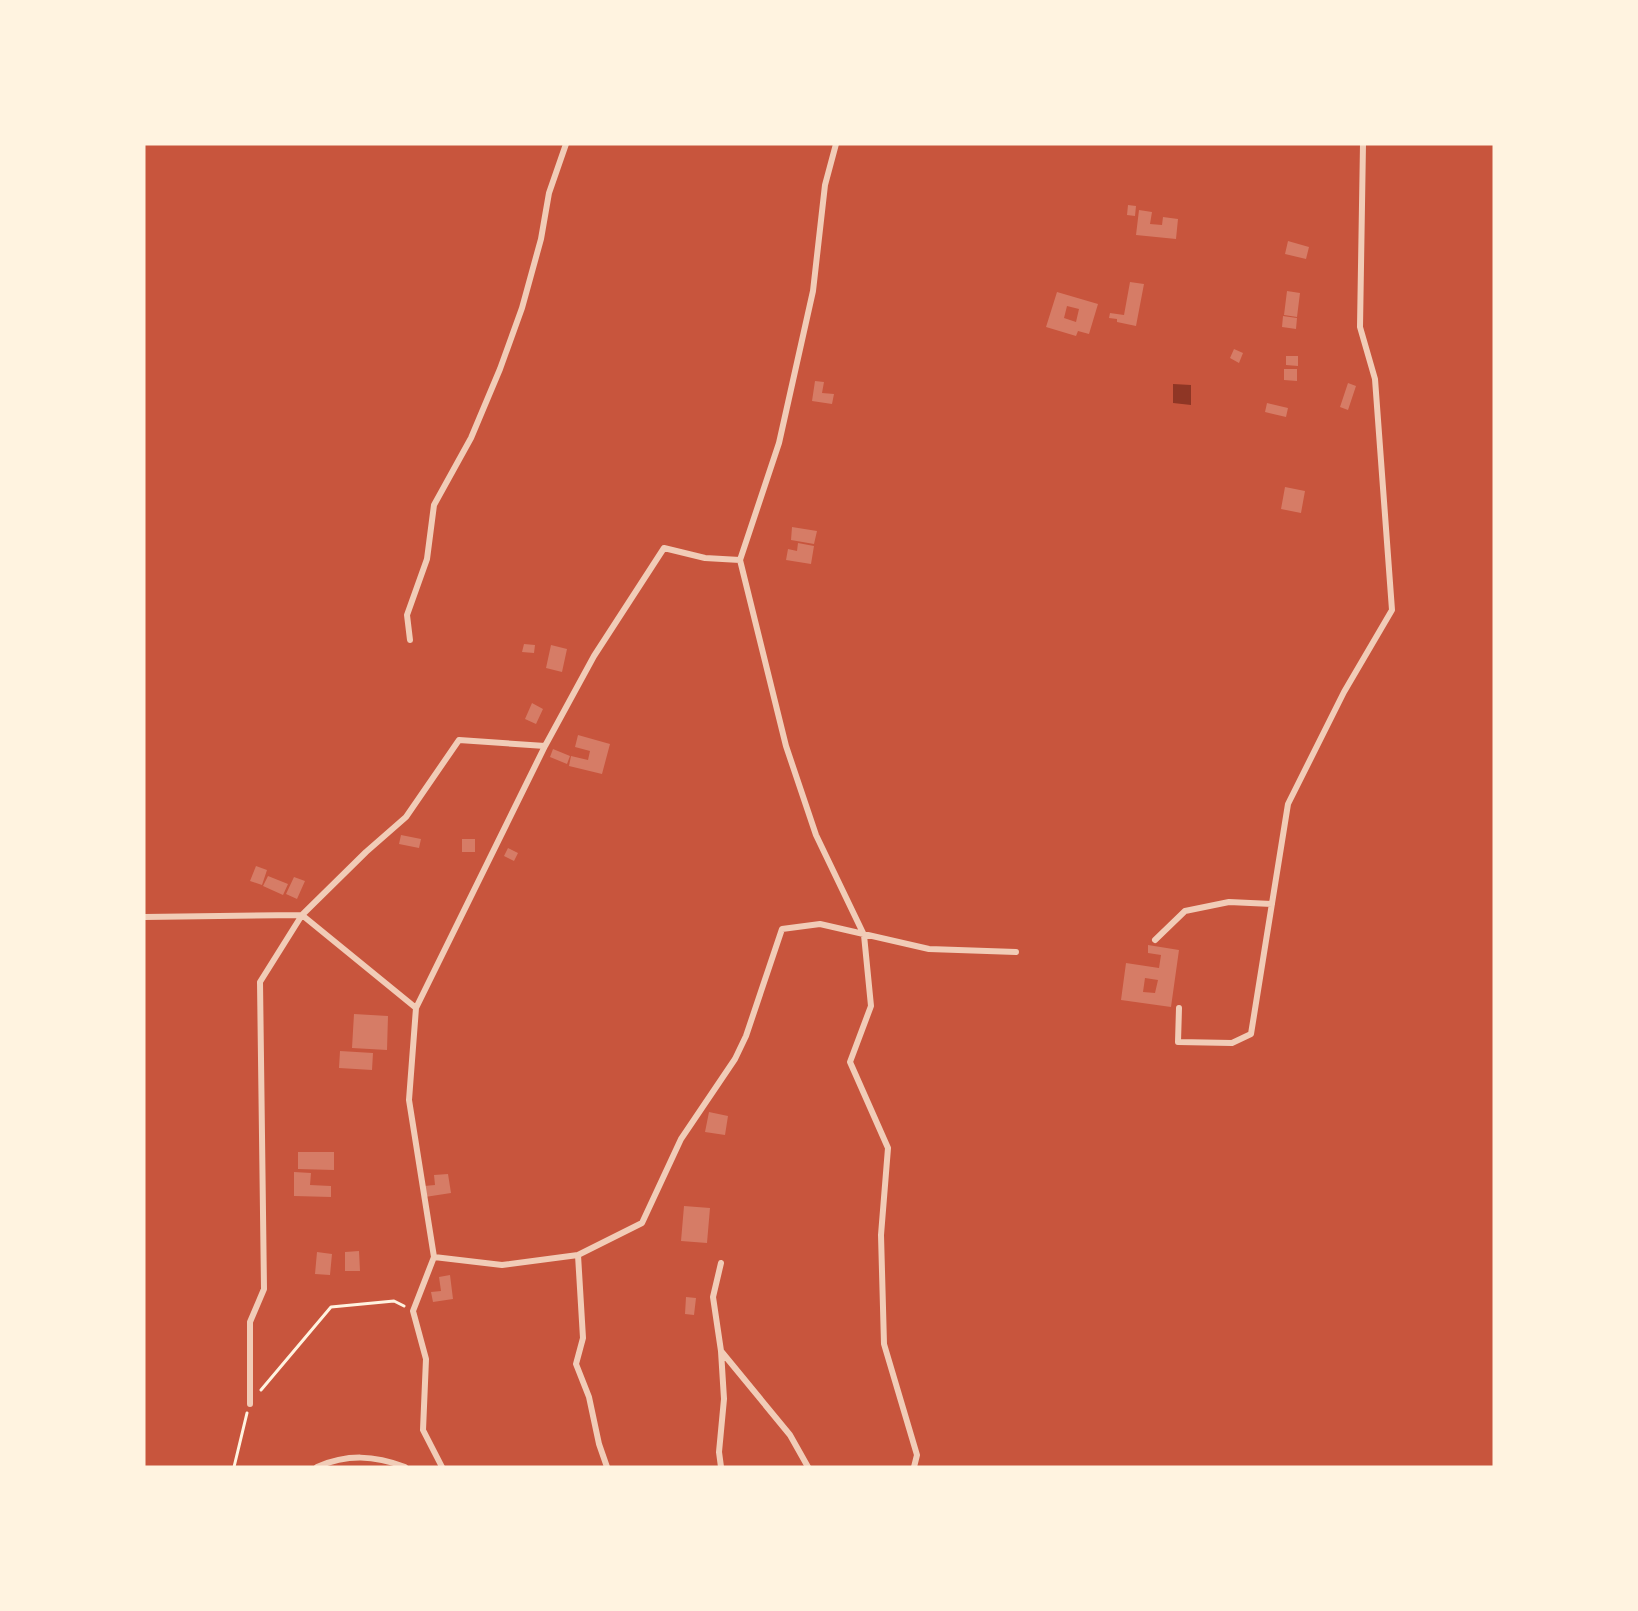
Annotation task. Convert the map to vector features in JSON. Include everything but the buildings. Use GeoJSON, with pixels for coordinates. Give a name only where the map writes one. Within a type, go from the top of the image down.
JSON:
{"type":"FeatureCollection","features":[{"type":"Feature","properties":{"kind":"street"},"geometry":{"type":"LineString","coordinates":[[410,640],[408,615],[427,559],[434,505],[471,438],[500,369],[522,308],[541,239],[549,194],[566,144]]}},
{"type":"Feature","properties":{"kind":"street"},"geometry":{"type":"LineString","coordinates":[[836,144],[825,184],[813,291],[781,431],[740,560],[786,746],[812,824],[864,934],[871,1006],[850,1062],[888,1148],[881,1235],[884,1344],[917,1455],[914,1467]]}},
{"type":"Feature","properties":{"kind":"street"},"geometry":{"type":"LineString","coordinates":[[1179,1008],[1178,1042],[1232,1043],[1251,1034],[1288,804],[1344,692],[1392,610],[1375,379],[1360,327],[1363,144]]}},
{"type":"Feature","properties":{"kind":"street"},"geometry":{"type":"LineString","coordinates":[[442,1467],[423,1430],[426,1359],[413,1311],[434,1257],[409,1100],[416,1008],[545,746],[594,656],[664,548],[705,558],[740,560]]}},
{"type":"Feature","properties":{"kind":"street"},"geometry":{"type":"LineString","coordinates":[[250,1404],[250,1322],[264,1289],[260,982],[302,915],[366,852],[406,817],[459,741],[545,746]]}},
{"type":"Feature","properties":{"kind":"street"},"geometry":{"type":"LineString","coordinates":[[1155,940],[1185,912],[1229,902],[1272,904]]}},
{"type":"Feature","properties":{"kind":"street"},"geometry":{"type":"LineString","coordinates":[[144,916],[302,915],[416,1008]]}},
{"type":"Feature","properties":{"kind":"street"},"geometry":{"type":"LineString","coordinates":[[434,1257],[502,1265],[578,1255],[642,1223],[681,1139],[735,1059],[746,1036],[782,929],[820,924],[929,950],[1016,952]]}},
{"type":"Feature","properties":{"kind":"street"},"geometry":{"type":"LineString","coordinates":[[578,1255],[583,1338],[576,1364],[589,1397],[607,1467]]}},
{"type":"Feature","properties":{"kind":"street"},"geometry":{"type":"LineString","coordinates":[[721,1467],[719,1452],[724,1398],[721,1351],[712,1297],[722,1263]]}},
{"type":"Feature","properties":{"kind":"street"},"geometry":{"type":"LineString","coordinates":[[721,1351],[790,1435],[808,1467]]}},
{"type":"Feature","properties":{"kind":"street"},"geometry":{"type":"LineString","coordinates":[[317,1467],[329,1461],[359,1456],[405,1467]]}},
{"type":"Feature","properties":{"kind":"path"},"geometry":{"type":"LineString","coordinates":[[234,1467],[250,1404],[331,1307],[394,1301],[413,1311]]}},
{"type":"Feature","properties":{"kind":"shaded area"},"geometry":{"type":"Polygon","coordinates":[[[1173,384],[1191,385],[1191,405],[1173,403],[1173,384]]]}}]}
